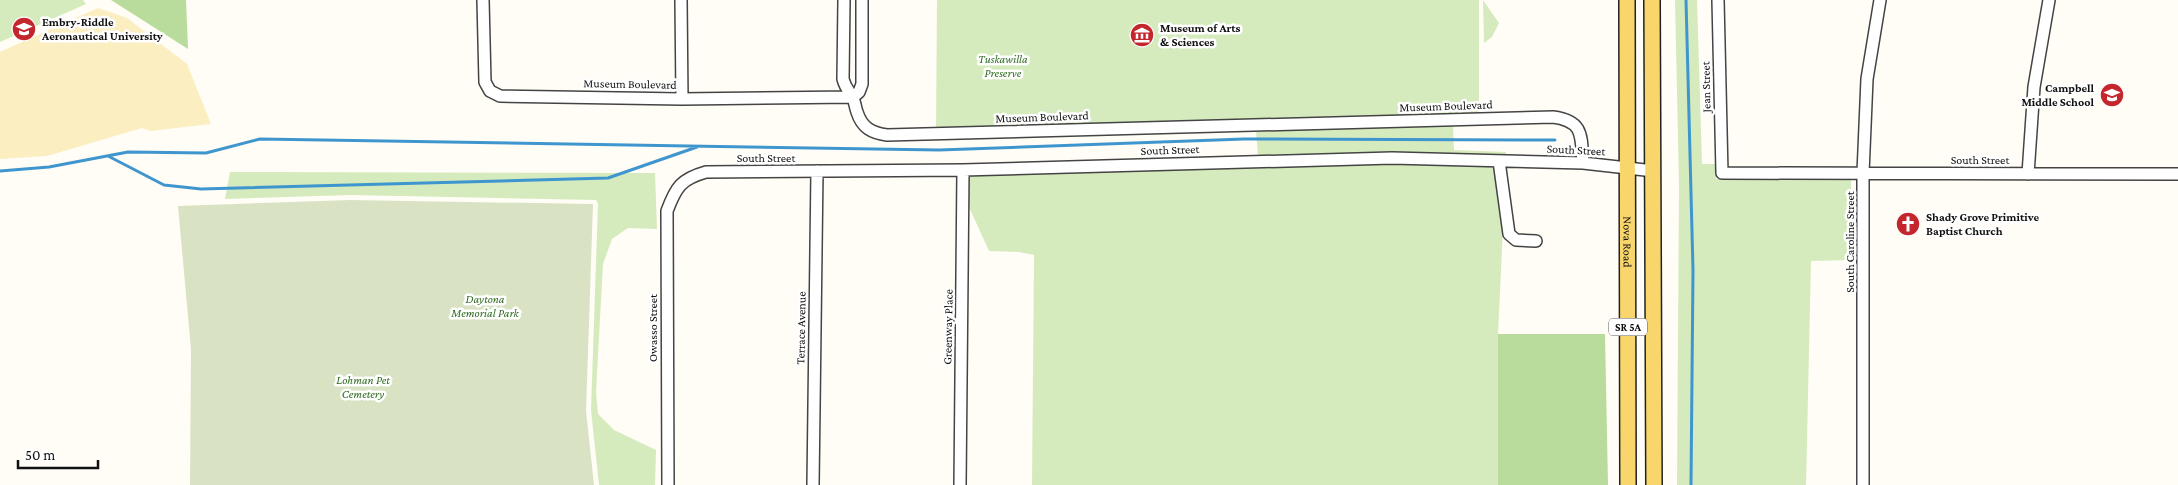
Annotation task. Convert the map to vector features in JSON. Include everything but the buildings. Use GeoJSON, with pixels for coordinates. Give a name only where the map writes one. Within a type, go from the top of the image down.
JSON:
{"type":"FeatureCollection","features":[{"type":"Feature","properties":{"kind":"main road","name":"Nova Road"},"geometry":{"type":"LineString","coordinates":[[1626,0],[1628,485]]}},
{"type":"Feature","properties":{"kind":"main road","name":"SR 5A"},"geometry":{"type":"LineString","coordinates":[[1652,0],[1654,485]]}},
{"type":"Feature","properties":{"kind":"street","name":"Museum Boulevard"},"geometry":{"type":"LineString","coordinates":[[483,0],[485,82],[490,91],[500,96],[682,99],[853,97],[858,115],[865,127],[874,133],[887,135],[1554,117],[1566,118],[1574,123],[1581,135],[1583,163]]}},
{"type":"Feature","properties":{"kind":"street"},"geometry":{"type":"LineString","coordinates":[[681,0],[682,99]]}},
{"type":"Feature","properties":{"kind":"street"},"geometry":{"type":"LineString","coordinates":[[844,0],[843,79],[846,89],[853,97],[859,92],[862,84],[862,0]]}},
{"type":"Feature","properties":{"kind":"street","name":"Jean Street"},"geometry":{"type":"LineString","coordinates":[[1718,0],[1722,173]]}},
{"type":"Feature","properties":{"kind":"street","name":"South Caroline Street"},"geometry":{"type":"LineString","coordinates":[[1863,485],[1864,173],[1867,80],[1880,0]]}},
{"type":"Feature","properties":{"kind":"street"},"geometry":{"type":"LineString","coordinates":[[2028,174],[2034,87],[2049,0]]}},
{"type":"Feature","properties":{"kind":"street","name":"South Street"},"geometry":{"type":"LineString","coordinates":[[688,177],[706,172],[964,170],[1392,158],[1583,163],[1654,171]]}},
{"type":"Feature","properties":{"kind":"street"},"geometry":{"type":"LineString","coordinates":[[1499,161],[1510,234],[1516,240],[1536,241]]}},
{"type":"Feature","properties":{"kind":"street","name":"Greenway Place"},"geometry":{"type":"LineString","coordinates":[[960,485],[964,170]]}},
{"type":"Feature","properties":{"kind":"street","name":"Terrace Avenue"},"geometry":{"type":"LineString","coordinates":[[813,485],[817,171]]}},
{"type":"Feature","properties":{"kind":"street","name":"South Street"},"geometry":{"type":"LineString","coordinates":[[1722,173],[2178,174]]}},
{"type":"Feature","properties":{"kind":"street","name":"Owasso Street"},"geometry":{"type":"LineString","coordinates":[[668,485],[667,211],[674,192],[688,177]]}},
{"type":"Feature","properties":{"kind":"green space","name":"Embry-Riddle Aeronautical University"},"geometry":{"type":"Polygon","coordinates":[[[0,0],[83,0],[86,4],[0,42],[0,0]]]}},
{"type":"Feature","properties":{"kind":"green space"},"geometry":{"type":"Polygon","coordinates":[[[111,0],[186,0],[188,49],[111,0]]]}},
{"type":"Feature","properties":{"kind":"green space","name":"Tuskawilla Preserve"},"geometry":{"type":"Polygon","coordinates":[[[937,0],[1479,0],[1479,119],[936,134],[937,0]]]}},
{"type":"Feature","properties":{"kind":"green space"},"geometry":{"type":"Polygon","coordinates":[[[1483,0],[1499,23],[1492,37],[1484,43],[1483,0]]]}},
{"type":"Feature","properties":{"kind":"green space"},"geometry":{"type":"Polygon","coordinates":[[[1675,0],[1697,0],[1702,164],[1716,164],[1716,179],[1851,179],[1851,260],[1811,261],[1806,485],[1677,485],[1679,185],[1675,0]]]}},
{"type":"Feature","properties":{"kind":"green space"},"geometry":{"type":"Polygon","coordinates":[[[1453,126],[1454,150],[1506,152],[1506,155],[1392,152],[1258,156],[1256,131],[1453,126]]]}},
{"type":"Feature","properties":{"kind":"green space"},"geometry":{"type":"Polygon","coordinates":[[[1391,164],[1494,167],[1503,227],[1498,334],[1498,485],[1032,485],[1034,255],[1019,252],[989,251],[969,207],[969,176],[1391,164]]]}},
{"type":"Feature","properties":{"kind":"green space"},"geometry":{"type":"Polygon","coordinates":[[[230,172],[655,173],[657,229],[628,228],[612,239],[603,264],[596,392],[598,414],[614,430],[656,450],[655,485],[599,485],[591,410],[598,204],[596,200],[351,195],[225,199],[230,172]]]}},
{"type":"Feature","properties":{"kind":"green space","name":"Daytona Memorial Park"},"geometry":{"type":"Polygon","coordinates":[[[350,200],[593,204],[586,411],[594,485],[190,485],[191,349],[178,206],[350,200]]]}},
{"type":"Feature","properties":{"kind":"green space"},"geometry":{"type":"Polygon","coordinates":[[[1498,334],[1605,334],[1608,485],[1498,485],[1498,334]]]}},
{"type":"Feature","properties":{"kind":"sand"},"geometry":{"type":"Polygon","coordinates":[[[98,8],[127,18],[187,64],[211,124],[150,131],[142,128],[47,156],[0,159],[0,52],[98,8]]]}},
{"type":"Feature","properties":{"kind":"waterway"},"geometry":{"type":"LineString","coordinates":[[1686,0],[1693,270],[1691,485]]}},
{"type":"Feature","properties":{"kind":"waterway"},"geometry":{"type":"LineString","coordinates":[[0,171],[49,167],[128,152],[206,153],[260,139],[939,150],[1244,139],[1555,140]]}},
{"type":"Feature","properties":{"kind":"waterway"},"geometry":{"type":"LineString","coordinates":[[108,156],[164,185],[201,189],[608,178],[697,147]]}},
{"type":"Feature","properties":{"kind":"place","name":"Embry-Riddle Aeronautical University"},"geometry":{"type":"Point","coordinates":[24,29]}},
{"type":"Feature","properties":{"kind":"place","name":"Museum of Arts & Sciences"},"geometry":{"type":"Point","coordinates":[1142,35]}},
{"type":"Feature","properties":{"kind":"place","name":"Campbell Middle School"},"geometry":{"type":"Point","coordinates":[2112,95]}},
{"type":"Feature","properties":{"kind":"place","name":"Shady Grove Primitive Baptist Church"},"geometry":{"type":"Point","coordinates":[1908,224]}},
{"type":"Feature","properties":{"kind":"park label","name":"Lohman Pet Cemetery"},"geometry":{"type":"Point","coordinates":[363,387]}}]}
